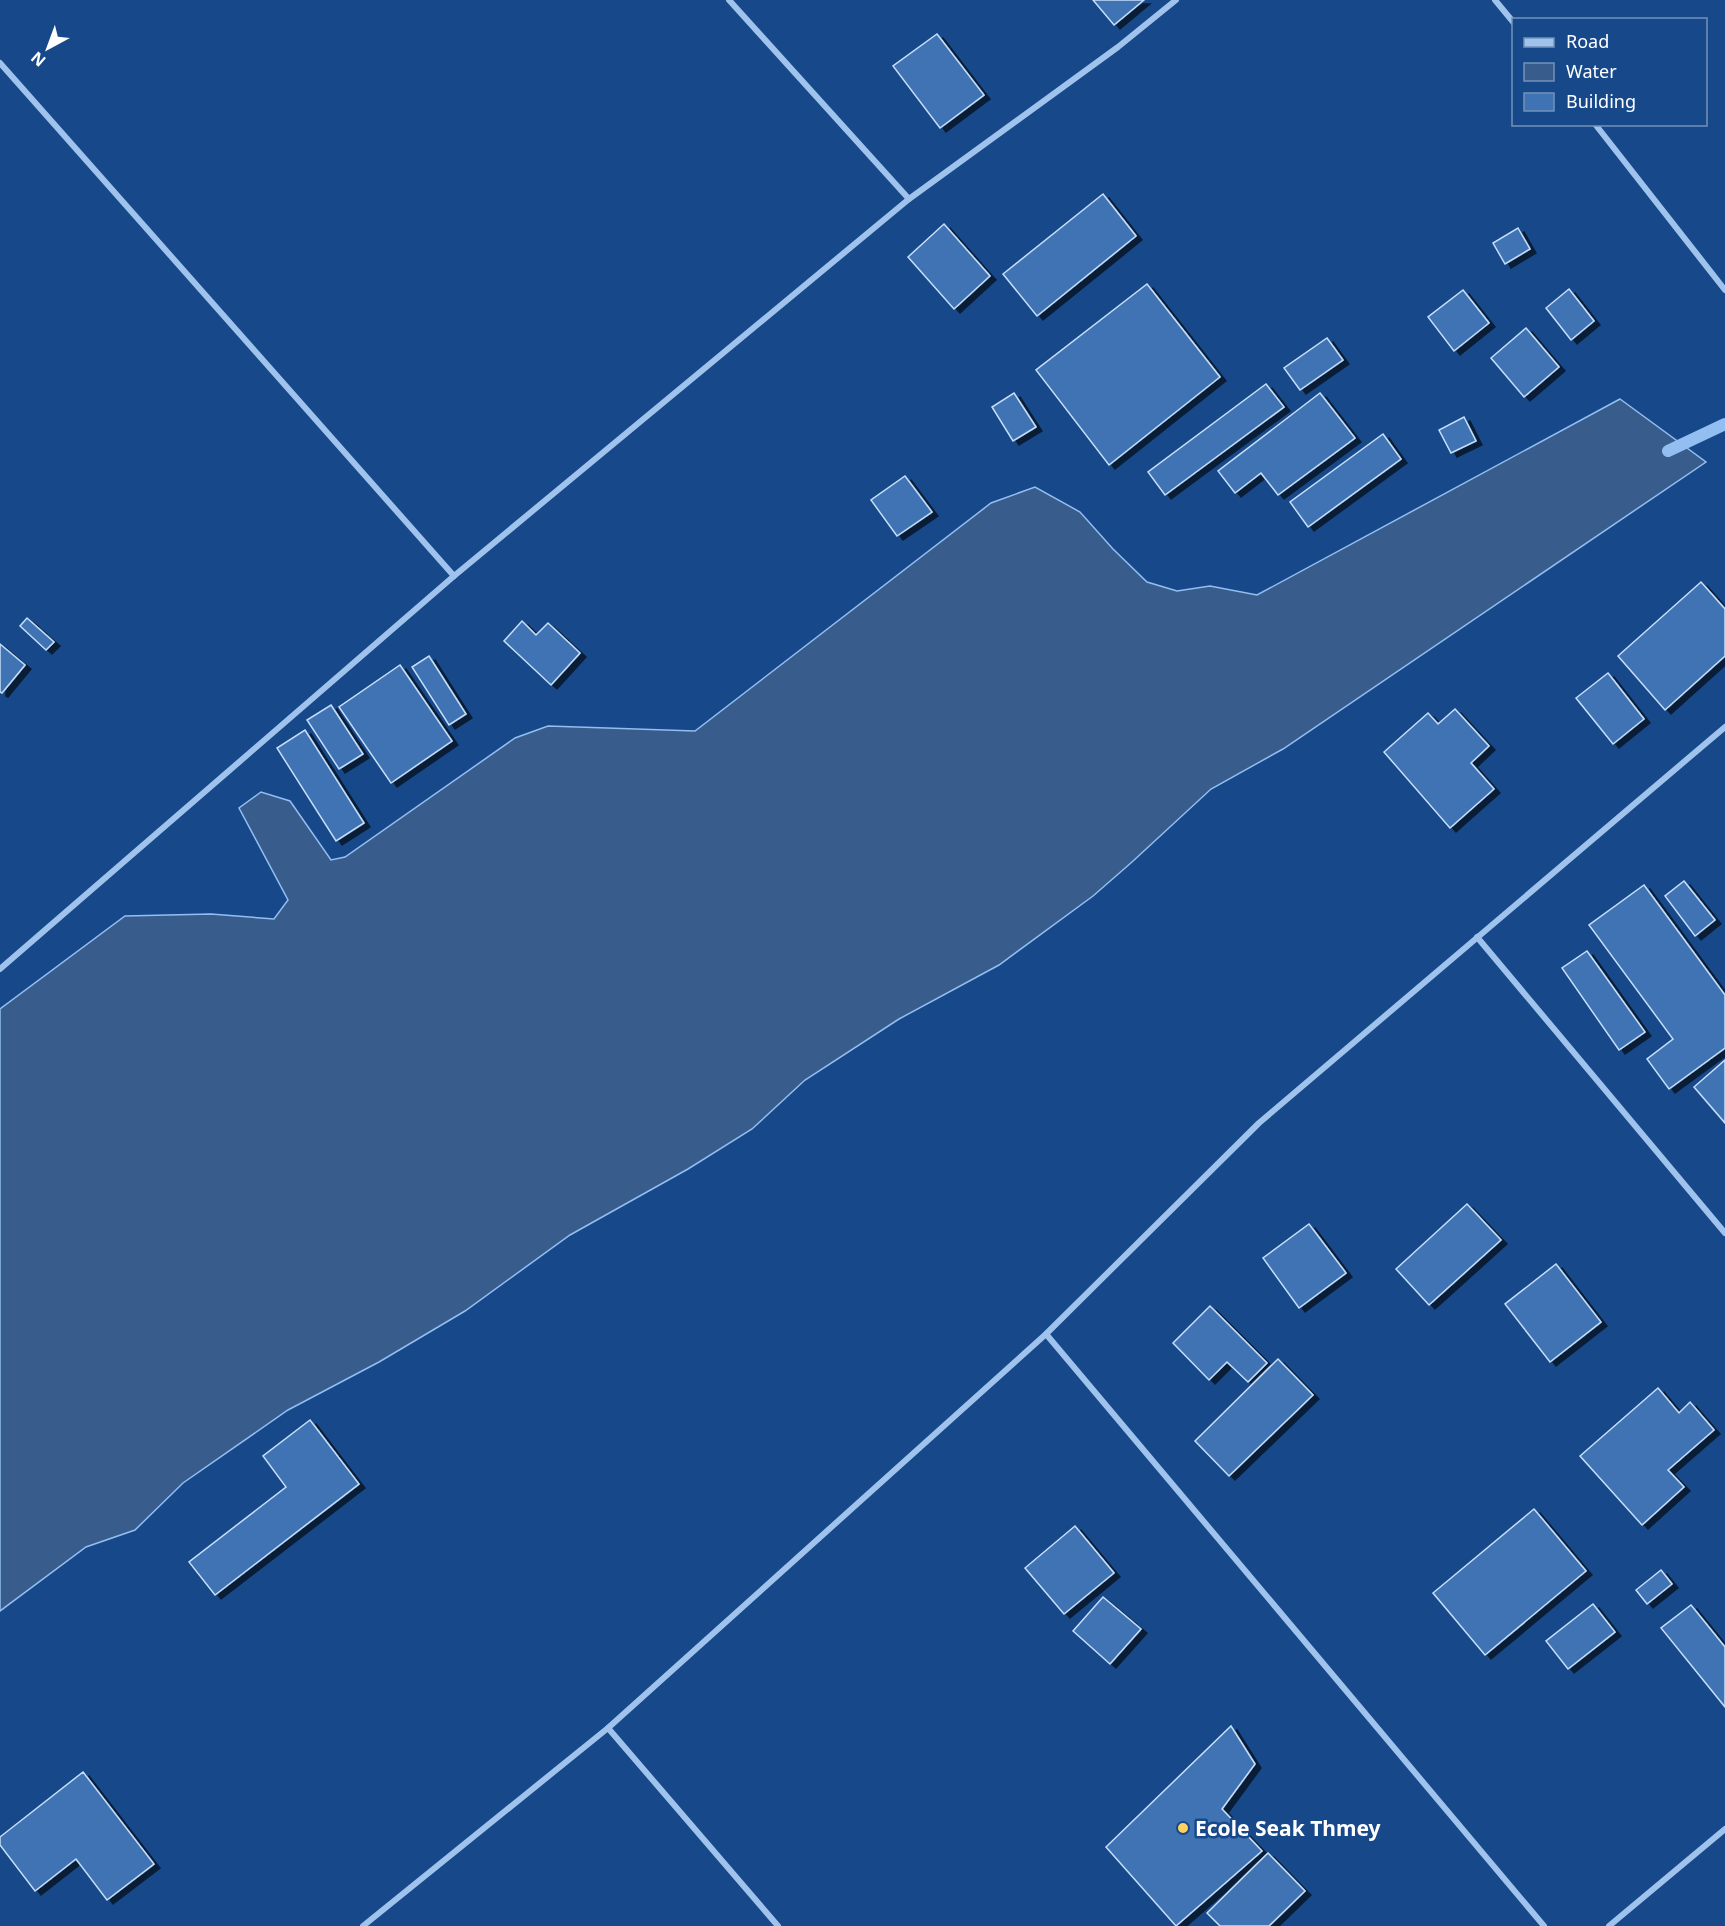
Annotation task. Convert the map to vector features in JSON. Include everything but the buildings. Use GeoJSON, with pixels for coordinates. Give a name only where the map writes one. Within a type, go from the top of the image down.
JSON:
{"type":"FeatureCollection","features":[{"type":"Feature","properties":{"kind":"street"},"geometry":{"type":"LineString","coordinates":[[729,0],[909,199]]}},
{"type":"Feature","properties":{"kind":"street"},"geometry":{"type":"LineString","coordinates":[[0,969],[454,576],[909,199],[1118,47],[1176,0]]}},
{"type":"Feature","properties":{"kind":"street"},"geometry":{"type":"LineString","coordinates":[[1495,0],[1512,21]]}},
{"type":"Feature","properties":{"kind":"street"},"geometry":{"type":"LineString","coordinates":[[0,63],[454,576]]}},
{"type":"Feature","properties":{"kind":"street"},"geometry":{"type":"LineString","coordinates":[[1597,126],[1725,290]]}},
{"type":"Feature","properties":{"kind":"street"},"geometry":{"type":"LineString","coordinates":[[363,1926],[608,1728],[1046,1334],[1259,1123],[1725,728]]}},
{"type":"Feature","properties":{"kind":"street"},"geometry":{"type":"LineString","coordinates":[[1477,937],[1725,1233]]}},
{"type":"Feature","properties":{"kind":"street"},"geometry":{"type":"LineString","coordinates":[[1046,1334],[1544,1926]]}},
{"type":"Feature","properties":{"kind":"street"},"geometry":{"type":"LineString","coordinates":[[608,1728],[778,1926]]}},
{"type":"Feature","properties":{"kind":"street"},"geometry":{"type":"LineString","coordinates":[[1609,1926],[1725,1829]]}},
{"type":"Feature","properties":{"kind":"water"},"geometry":{"type":"Polygon","coordinates":[[[1620,399],[1706,462],[1283,749],[1211,789],[1093,896],[999,965],[899,1019],[805,1080],[752,1129],[688,1169],[570,1235],[465,1311],[379,1362],[288,1410],[183,1483],[135,1530],[86,1547],[0,1611],[0,1009],[125,916],[211,914],[274,919],[288,900],[239,808],[261,792],[290,801],[331,860],[345,857],[515,738],[548,726],[695,731],[991,503],[1035,487],[1080,512],[1147,582],[1177,591],[1210,586],[1257,595],[1620,399]]]}},
{"type":"Feature","properties":{"kind":"waterway"},"geometry":{"type":"LineString","coordinates":[[1668,451],[1725,424]]}},
{"type":"Feature","properties":{"kind":"place","name":"Ecole Seak Thmey"},"geometry":{"type":"Point","coordinates":[1183,1828]}}]}
